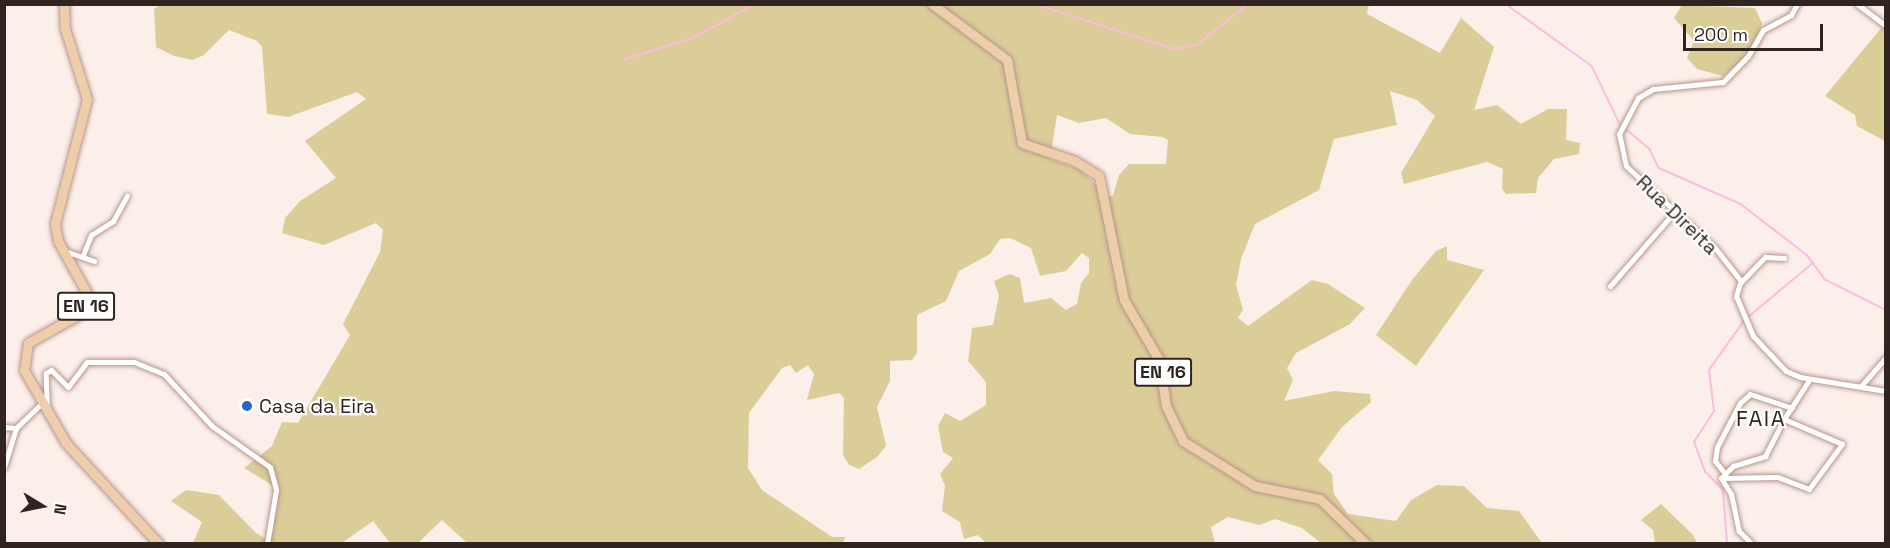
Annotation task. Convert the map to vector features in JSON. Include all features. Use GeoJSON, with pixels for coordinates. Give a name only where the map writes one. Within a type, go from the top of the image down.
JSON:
{"type":"FeatureCollection","features":[{"type":"Feature","properties":{"kind":"main road","name":"EN 16"},"geometry":{"type":"LineString","coordinates":[[64,4],[69,48],[87,92],[55,224],[62,250],[89,297],[83,312],[28,343],[24,370],[66,443],[159,543]]}},
{"type":"Feature","properties":{"kind":"main road","name":"EN 16"},"geometry":{"type":"LineString","coordinates":[[932,4],[1007,60],[1016,82],[1017,132],[1025,146],[1075,161],[1099,176],[1124,300],[1159,360],[1166,406],[1183,441],[1255,486],[1320,500],[1366,543]]}},
{"type":"Feature","properties":{"kind":"street","name":"Rua Direita"},"geometry":{"type":"LineString","coordinates":[[1741,281],[1676,210],[1625,164],[1619,134],[1635,103],[1657,88],[1723,82],[1748,56],[1763,30],[1791,15],[1797,4]]}},
{"type":"Feature","properties":{"kind":"street"},"geometry":{"type":"LineString","coordinates":[[1857,4],[1886,26]]}},
{"type":"Feature","properties":{"kind":"street"},"geometry":{"type":"LineString","coordinates":[[83,255],[91,236],[113,221],[126,196]]}},
{"type":"Feature","properties":{"kind":"street"},"geometry":{"type":"LineString","coordinates":[[1610,286],[1676,210]]}},
{"type":"Feature","properties":{"kind":"street"},"geometry":{"type":"LineString","coordinates":[[62,250],[83,255],[94,261]]}},
{"type":"Feature","properties":{"kind":"street"},"geometry":{"type":"LineString","coordinates":[[1784,258],[1765,257],[1741,281],[1736,296],[1744,324],[1786,371],[1809,381],[1886,391]]}},
{"type":"Feature","properties":{"kind":"street"},"geometry":{"type":"LineString","coordinates":[[1861,386],[1886,357]]}},
{"type":"Feature","properties":{"kind":"street"},"geometry":{"type":"LineString","coordinates":[[4,467],[16,428],[51,405],[46,373],[51,370],[68,387],[87,362],[134,362],[164,374],[212,426],[270,467],[276,490],[267,543]]}},
{"type":"Feature","properties":{"kind":"street"},"geometry":{"type":"LineString","coordinates":[[1722,475],[1765,456],[1784,419],[1809,381]]}},
{"type":"Feature","properties":{"kind":"street"},"geometry":{"type":"LineString","coordinates":[[1752,543],[1739,531],[1731,494],[1715,462],[1718,447],[1740,403],[1750,394],[1792,408]]}},
{"type":"Feature","properties":{"kind":"street"},"geometry":{"type":"LineString","coordinates":[[1722,475],[1777,477],[1809,489],[1842,444],[1784,419]]}},
{"type":"Feature","properties":{"kind":"street"},"geometry":{"type":"LineString","coordinates":[[4,427],[16,428]]}},
{"type":"Feature","properties":{"kind":"shaded area"},"geometry":{"type":"Polygon","coordinates":[[[162,4],[1369,4],[1367,14],[1440,53],[1461,18],[1494,47],[1474,110],[1497,105],[1521,124],[1548,109],[1567,109],[1566,140],[1580,143],[1579,154],[1554,159],[1538,178],[1536,193],[1506,194],[1502,189],[1503,169],[1487,162],[1404,184],[1401,173],[1435,116],[1417,100],[1390,91],[1397,125],[1334,139],[1319,190],[1255,224],[1241,259],[1236,285],[1243,310],[1238,318],[1248,326],[1312,280],[1328,284],[1365,308],[1350,324],[1296,353],[1287,368],[1293,380],[1284,401],[1334,391],[1370,394],[1371,402],[1342,427],[1318,460],[1332,474],[1334,494],[1348,514],[1396,521],[1411,500],[1437,485],[1464,486],[1487,508],[1519,511],[1542,543],[1321,543],[1302,528],[1275,519],[1259,525],[1228,517],[1211,527],[1215,543],[987,544],[978,535],[964,539],[960,522],[942,511],[945,486],[940,474],[953,458],[943,452],[938,426],[945,413],[960,421],[986,405],[986,382],[968,361],[972,328],[993,325],[999,296],[994,281],[1010,274],[1020,278],[1024,303],[1051,298],[1066,310],[1077,304],[1081,283],[1089,273],[1089,258],[1082,253],[1066,271],[1040,276],[1031,248],[1010,238],[1000,239],[990,254],[959,271],[946,301],[917,315],[917,353],[912,360],[890,361],[890,381],[877,407],[886,446],[877,457],[859,469],[849,465],[843,455],[844,398],[839,393],[807,400],[814,374],[808,365],[796,373],[790,365],[782,368],[749,413],[748,468],[762,490],[832,537],[845,537],[843,543],[467,543],[442,520],[418,543],[390,543],[373,521],[342,543],[193,543],[202,522],[171,501],[186,490],[219,495],[256,533],[266,539],[273,533],[277,488],[244,468],[272,446],[282,422],[298,423],[350,335],[343,324],[380,252],[383,230],[376,223],[324,245],[282,233],[285,218],[300,201],[336,178],[305,141],[366,99],[357,92],[288,117],[267,114],[262,47],[257,41],[229,30],[204,55],[193,60],[174,56],[156,47],[154,9],[162,4]],[[1057,115],[1050,159],[1081,170],[1107,196],[1113,196],[1119,175],[1129,164],[1166,164],[1168,140],[1163,137],[1130,134],[1106,118],[1079,123],[1057,115]]]}},
{"type":"Feature","properties":{"kind":"shaded area"},"geometry":{"type":"Polygon","coordinates":[[[1682,5],[1755,8],[1762,23],[1755,50],[1723,76],[1697,69],[1687,58],[1694,41],[1674,18],[1682,5]]]}},
{"type":"Feature","properties":{"kind":"shaded area"},"geometry":{"type":"Polygon","coordinates":[[[1882,27],[1886,30],[1885,141],[1857,126],[1855,115],[1825,96],[1882,27]]]}},
{"type":"Feature","properties":{"kind":"shaded area"},"geometry":{"type":"Polygon","coordinates":[[[1447,246],[1447,260],[1484,270],[1416,366],[1376,335],[1412,280],[1436,251],[1447,246]]]}},
{"type":"Feature","properties":{"kind":"shaded area"},"geometry":{"type":"Polygon","coordinates":[[[1661,504],[1693,535],[1697,543],[1655,543],[1653,530],[1641,520],[1661,504]]]}},
{"type":"Feature","properties":{"kind":"waterway"},"geometry":{"type":"LineString","coordinates":[[625,59],[693,38],[755,4]]}},
{"type":"Feature","properties":{"kind":"waterway"},"geometry":{"type":"LineString","coordinates":[[1035,4],[1174,49],[1197,45],[1248,4]]}},
{"type":"Feature","properties":{"kind":"waterway"},"geometry":{"type":"LineString","coordinates":[[1506,4],[1592,66],[1620,124]]}},
{"type":"Feature","properties":{"kind":"waterway"},"geometry":{"type":"LineString","coordinates":[[1626,129],[1650,149],[1659,168],[1741,204],[1807,255],[1826,280],[1886,310]]}},
{"type":"Feature","properties":{"kind":"waterway"},"geometry":{"type":"LineString","coordinates":[[1747,318],[1813,263]]}},
{"type":"Feature","properties":{"kind":"waterway"},"geometry":{"type":"LineString","coordinates":[[1727,544],[1723,490],[1705,472],[1694,442],[1714,411],[1709,370],[1744,321]]}},
{"type":"Feature","properties":{"kind":"place","name":"Casa da Eira"},"geometry":{"type":"Point","coordinates":[247,406]}},
{"type":"Feature","properties":{"kind":"district","name":"FAIA"},"geometry":{"type":"Point","coordinates":[1761,419]}}]}
